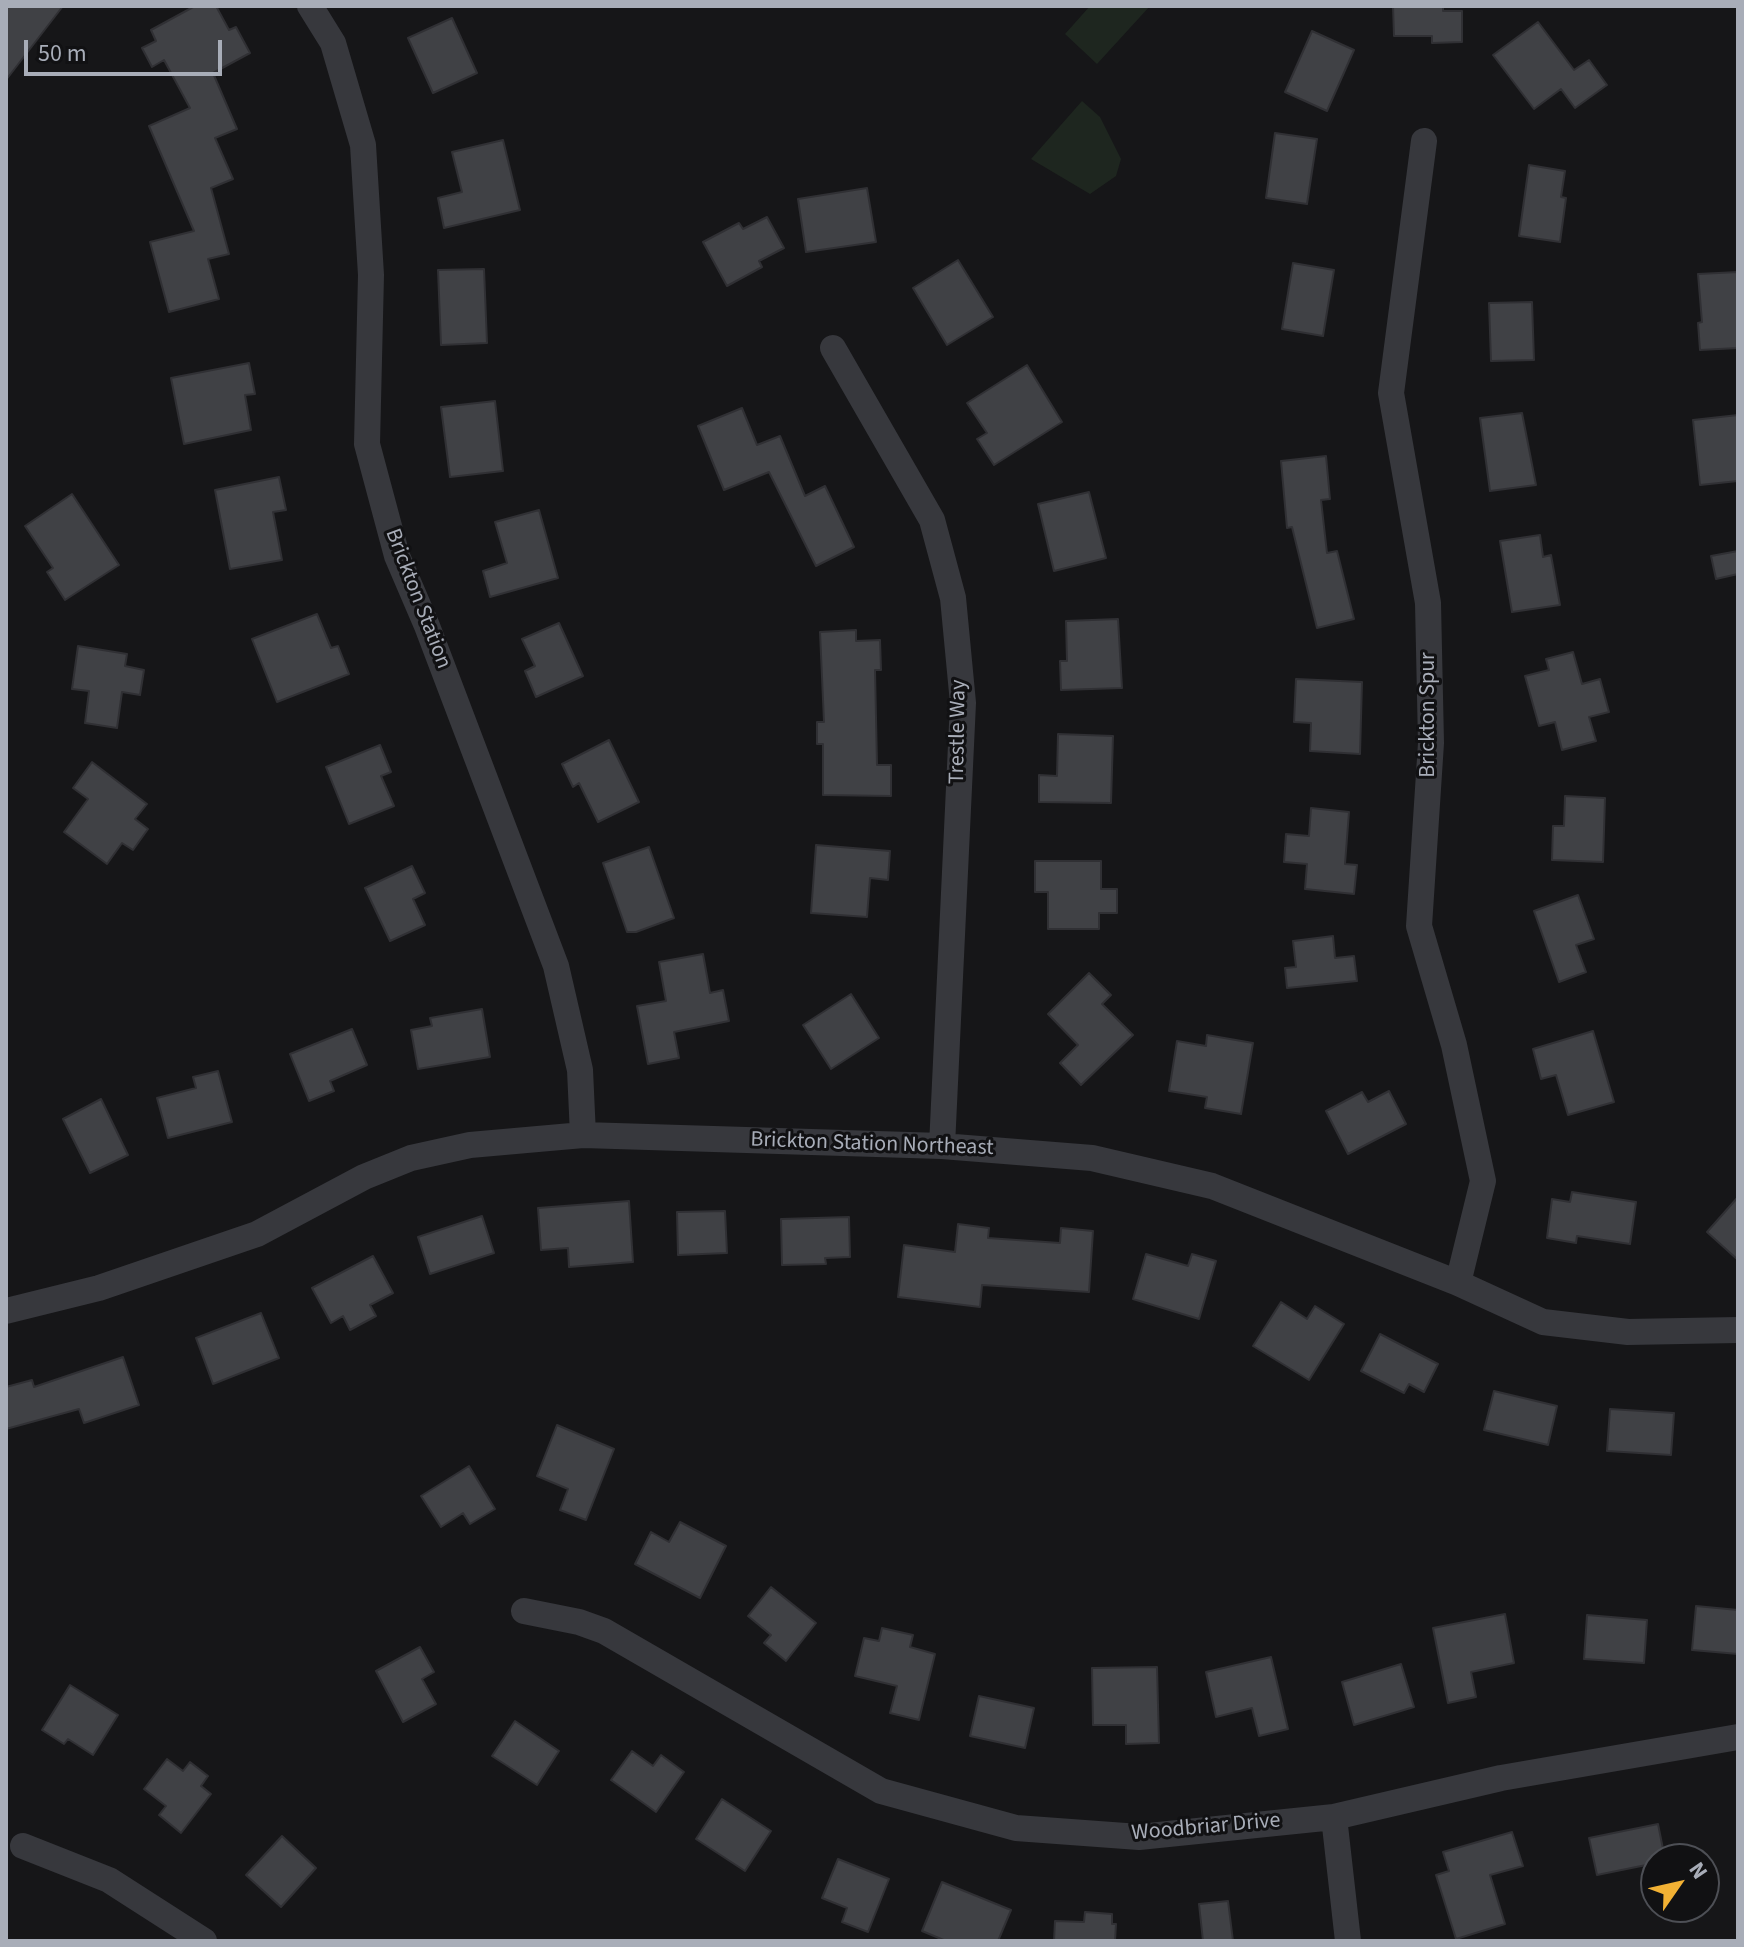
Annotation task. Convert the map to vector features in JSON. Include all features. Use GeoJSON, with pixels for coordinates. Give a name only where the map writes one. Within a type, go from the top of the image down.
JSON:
{"type":"FeatureCollection","features":[{"type":"Feature","properties":{"kind":"street","name":"Brickton Station"},"geometry":{"type":"LineString","coordinates":[[310,6],[333,43],[363,145],[371,275],[367,444],[397,556],[427,626],[556,966],[580,1070],[583,1135]]}},
{"type":"Feature","properties":{"kind":"street","name":"Brickton Spur"},"geometry":{"type":"LineString","coordinates":[[1424,141],[1391,393],[1428,603],[1431,743],[1419,926],[1454,1045],[1483,1181],[1458,1283]]}},
{"type":"Feature","properties":{"kind":"street","name":"Trestle Way"},"geometry":{"type":"LineString","coordinates":[[833,348],[932,520],[953,598],[963,703],[942,1146]]}},
{"type":"Feature","properties":{"kind":"street","name":"Brickton Station Northeast"},"geometry":{"type":"LineString","coordinates":[[6,1311],[99,1288],[257,1234],[364,1177],[411,1158],[470,1145],[583,1135],[942,1146],[1092,1158],[1212,1186],[1458,1283],[1543,1322],[1628,1332],[1738,1330]]}},
{"type":"Feature","properties":{"kind":"street","name":"Woodbriar Drive"},"geometry":{"type":"LineString","coordinates":[[524,1611],[579,1622],[604,1631],[881,1791],[1016,1828],[1139,1837],[1334,1817],[1501,1778],[1738,1737]]}},
{"type":"Feature","properties":{"kind":"street"},"geometry":{"type":"LineString","coordinates":[[1334,1817],[1348,1941]]}},
{"type":"Feature","properties":{"kind":"street"},"geometry":{"type":"LineString","coordinates":[[23,1846],[109,1880],[204,1941]]}},
{"type":"Feature","properties":{"kind":"shaded area"},"geometry":{"type":"Polygon","coordinates":[[[1090,6],[1150,6],[1097,64],[1065,34],[1090,6]]]}},
{"type":"Feature","properties":{"kind":"shaded area"},"geometry":{"type":"Polygon","coordinates":[[[1082,101],[1100,117],[1121,159],[1116,176],[1090,194],[1031,159],[1082,101]]]}},
{"type":"Feature","properties":{"kind":"building"},"geometry":{"type":"Polygon","coordinates":[[[6,6],[63,6],[6,80],[6,6]]]}},
{"type":"Feature","properties":{"kind":"building"},"geometry":{"type":"Polygon","coordinates":[[[195,6],[216,6],[229,30],[236,27],[250,53],[213,73],[237,129],[215,138],[233,179],[211,188],[229,254],[208,259],[219,299],[169,312],[150,242],[194,231],[149,126],[190,108],[164,60],[152,67],[142,48],[156,41],[151,30],[195,6]]]}},
{"type":"Feature","properties":{"kind":"building"},"geometry":{"type":"Polygon","coordinates":[[[1393,6],[1443,6],[1443,11],[1462,11],[1462,42],[1432,43],[1432,36],[1394,36],[1393,6]]]}},
{"type":"Feature","properties":{"kind":"building"},"geometry":{"type":"Polygon","coordinates":[[[452,18],[477,73],[433,93],[408,38],[452,18]]]}},
{"type":"Feature","properties":{"kind":"building"},"geometry":{"type":"Polygon","coordinates":[[[1538,22],[1574,70],[1589,60],[1607,85],[1575,108],[1561,89],[1534,109],[1493,55],[1538,22]]]}},
{"type":"Feature","properties":{"kind":"building"},"geometry":{"type":"Polygon","coordinates":[[[1312,31],[1354,50],[1327,111],[1285,92],[1312,31]]]}},
{"type":"Feature","properties":{"kind":"building"},"geometry":{"type":"Polygon","coordinates":[[[1275,133],[1317,139],[1307,204],[1266,198],[1275,133]]]}},
{"type":"Feature","properties":{"kind":"building"},"geometry":{"type":"Polygon","coordinates":[[[503,140],[520,210],[444,228],[438,198],[462,192],[452,152],[503,140]]]}},
{"type":"Feature","properties":{"kind":"building"},"geometry":{"type":"Polygon","coordinates":[[[1529,165],[1565,171],[1561,197],[1566,198],[1560,242],[1519,236],[1529,165]]]}},
{"type":"Feature","properties":{"kind":"building"},"geometry":{"type":"Polygon","coordinates":[[[867,188],[876,242],[806,252],[798,199],[867,188]]]}},
{"type":"Feature","properties":{"kind":"building"},"geometry":{"type":"Polygon","coordinates":[[[767,217],[784,248],[759,261],[762,267],[727,286],[703,242],[739,223],[743,229],[767,217]]]}},
{"type":"Feature","properties":{"kind":"building"},"geometry":{"type":"Polygon","coordinates":[[[958,260],[993,317],[947,345],[913,288],[958,260]]]}},
{"type":"Feature","properties":{"kind":"building"},"geometry":{"type":"Polygon","coordinates":[[[1293,263],[1334,270],[1323,336],[1282,329],[1293,263]]]}},
{"type":"Feature","properties":{"kind":"building"},"geometry":{"type":"Polygon","coordinates":[[[484,269],[487,343],[441,345],[438,270],[484,269]]]}},
{"type":"Feature","properties":{"kind":"building"},"geometry":{"type":"Polygon","coordinates":[[[1738,272],[1738,348],[1700,350],[1698,323],[1702,322],[1698,274],[1738,272]]]}},
{"type":"Feature","properties":{"kind":"building"},"geometry":{"type":"Polygon","coordinates":[[[1532,302],[1534,360],[1491,361],[1489,303],[1532,302]]]}},
{"type":"Feature","properties":{"kind":"building"},"geometry":{"type":"Polygon","coordinates":[[[249,363],[255,394],[245,395],[251,430],[184,444],[171,378],[249,363]]]}},
{"type":"Feature","properties":{"kind":"building"},"geometry":{"type":"Polygon","coordinates":[[[1027,365],[1062,422],[994,465],[977,439],[987,433],[967,403],[1027,365]]]}},
{"type":"Feature","properties":{"kind":"building"},"geometry":{"type":"Polygon","coordinates":[[[495,401],[503,471],[450,477],[441,407],[495,401]]]}},
{"type":"Feature","properties":{"kind":"building"},"geometry":{"type":"Polygon","coordinates":[[[742,408],[757,445],[780,436],[805,496],[825,486],[854,547],[816,566],[769,472],[724,490],[698,426],[742,408]]]}},
{"type":"Feature","properties":{"kind":"building"},"geometry":{"type":"Polygon","coordinates":[[[1522,413],[1536,485],[1490,491],[1480,418],[1522,413]]]}},
{"type":"Feature","properties":{"kind":"building"},"geometry":{"type":"Polygon","coordinates":[[[1738,415],[1738,481],[1700,485],[1693,420],[1738,415]]]}},
{"type":"Feature","properties":{"kind":"building"},"geometry":{"type":"Polygon","coordinates":[[[1326,456],[1330,499],[1321,500],[1327,553],[1337,551],[1354,619],[1317,628],[1292,527],[1287,528],[1281,461],[1326,456]]]}},
{"type":"Feature","properties":{"kind":"building"},"geometry":{"type":"Polygon","coordinates":[[[279,477],[286,510],[273,512],[282,560],[230,569],[215,490],[279,477]]]}},
{"type":"Feature","properties":{"kind":"building"},"geometry":{"type":"Polygon","coordinates":[[[1089,492],[1106,558],[1054,571],[1038,504],[1089,492]]]}},
{"type":"Feature","properties":{"kind":"building"},"geometry":{"type":"Polygon","coordinates":[[[72,494],[119,565],[65,600],[47,572],[53,568],[25,526],[72,494]]]}},
{"type":"Feature","properties":{"kind":"building"},"geometry":{"type":"Polygon","coordinates":[[[539,510],[558,578],[490,597],[483,571],[507,563],[495,522],[539,510]]]}},
{"type":"Feature","properties":{"kind":"building"},"geometry":{"type":"Polygon","coordinates":[[[1540,535],[1543,557],[1551,555],[1560,605],[1512,612],[1500,541],[1540,535]]]}},
{"type":"Feature","properties":{"kind":"building"},"geometry":{"type":"Polygon","coordinates":[[[1738,551],[1738,574],[1716,579],[1711,556],[1738,551]]]}},
{"type":"Feature","properties":{"kind":"building"},"geometry":{"type":"Polygon","coordinates":[[[317,614],[331,648],[338,646],[349,674],[277,702],[252,639],[317,614]]]}},
{"type":"Feature","properties":{"kind":"building"},"geometry":{"type":"Polygon","coordinates":[[[1118,619],[1122,688],[1061,690],[1060,661],[1067,661],[1066,621],[1118,619]]]}},
{"type":"Feature","properties":{"kind":"building"},"geometry":{"type":"Polygon","coordinates":[[[559,623],[583,676],[536,697],[525,671],[535,666],[522,639],[559,623]]]}},
{"type":"Feature","properties":{"kind":"building"},"geometry":{"type":"Polygon","coordinates":[[[856,630],[856,641],[880,640],[881,670],[875,670],[877,765],[891,765],[891,796],[823,795],[823,744],[817,744],[817,722],[824,722],[820,632],[856,630]]]}},
{"type":"Feature","properties":{"kind":"building"},"geometry":{"type":"Polygon","coordinates":[[[78,646],[127,654],[125,666],[144,670],[140,695],[122,692],[117,728],[85,723],[89,691],[72,689],[78,646]]]}},
{"type":"Feature","properties":{"kind":"building"},"geometry":{"type":"Polygon","coordinates":[[[1573,652],[1582,684],[1600,679],[1609,712],[1589,717],[1596,741],[1562,750],[1555,722],[1539,726],[1525,676],[1549,670],[1546,659],[1573,652]]]}},
{"type":"Feature","properties":{"kind":"building"},"geometry":{"type":"Polygon","coordinates":[[[1296,679],[1362,682],[1360,754],[1310,751],[1311,723],[1294,722],[1296,679]]]}},
{"type":"Feature","properties":{"kind":"building"},"geometry":{"type":"Polygon","coordinates":[[[1058,734],[1113,736],[1111,803],[1039,802],[1039,775],[1057,776],[1058,734]]]}},
{"type":"Feature","properties":{"kind":"building"},"geometry":{"type":"Polygon","coordinates":[[[609,740],[639,802],[598,822],[579,783],[573,787],[562,764],[609,740]]]}},
{"type":"Feature","properties":{"kind":"building"},"geometry":{"type":"Polygon","coordinates":[[[380,745],[391,772],[381,776],[394,806],[349,824],[326,767],[380,745]]]}},
{"type":"Feature","properties":{"kind":"building"},"geometry":{"type":"Polygon","coordinates":[[[92,762],[147,804],[135,819],[148,829],[133,850],[122,843],[107,864],[64,832],[88,799],[73,788],[92,762]]]}},
{"type":"Feature","properties":{"kind":"building"},"geometry":{"type":"Polygon","coordinates":[[[1565,796],[1605,798],[1603,862],[1552,860],[1553,826],[1564,826],[1565,796]]]}},
{"type":"Feature","properties":{"kind":"building"},"geometry":{"type":"Polygon","coordinates":[[[1311,808],[1349,812],[1345,864],[1357,865],[1354,894],[1305,889],[1307,864],[1284,862],[1286,834],[1309,836],[1311,808]]]}},
{"type":"Feature","properties":{"kind":"building"},"geometry":{"type":"Polygon","coordinates":[[[816,845],[890,851],[888,880],[870,878],[867,917],[811,913],[816,845]]]}},
{"type":"Feature","properties":{"kind":"building"},"geometry":{"type":"Polygon","coordinates":[[[649,847],[674,918],[636,932],[627,932],[603,863],[649,847]]]}},
{"type":"Feature","properties":{"kind":"building"},"geometry":{"type":"Polygon","coordinates":[[[1035,861],[1101,861],[1101,889],[1117,889],[1117,913],[1099,913],[1099,929],[1048,929],[1048,892],[1035,892],[1035,861]]]}},
{"type":"Feature","properties":{"kind":"building"},"geometry":{"type":"Polygon","coordinates":[[[412,866],[425,893],[413,899],[425,925],[390,941],[365,888],[412,866]]]}},
{"type":"Feature","properties":{"kind":"building"},"geometry":{"type":"Polygon","coordinates":[[[1578,895],[1594,939],[1576,945],[1586,972],[1559,982],[1534,911],[1578,895]]]}},
{"type":"Feature","properties":{"kind":"building"},"geometry":{"type":"Polygon","coordinates":[[[1333,936],[1335,958],[1354,956],[1357,981],[1287,988],[1285,968],[1296,967],[1293,941],[1333,936]]]}},
{"type":"Feature","properties":{"kind":"building"},"geometry":{"type":"Polygon","coordinates":[[[703,954],[710,993],[723,990],[729,1021],[674,1032],[679,1058],[648,1064],[637,1006],[666,1001],[659,962],[703,954]]]}},
{"type":"Feature","properties":{"kind":"building"},"geometry":{"type":"Polygon","coordinates":[[[1089,973],[1111,995],[1102,1004],[1133,1035],[1081,1085],[1060,1063],[1078,1045],[1048,1014],[1089,973]]]}},
{"type":"Feature","properties":{"kind":"building"},"geometry":{"type":"Polygon","coordinates":[[[851,994],[879,1038],[831,1069],[803,1025],[851,994]]]}},
{"type":"Feature","properties":{"kind":"building"},"geometry":{"type":"Polygon","coordinates":[[[482,1009],[490,1057],[418,1069],[411,1030],[432,1026],[430,1018],[482,1009]]]}},
{"type":"Feature","properties":{"kind":"building"},"geometry":{"type":"Polygon","coordinates":[[[352,1029],[367,1065],[330,1081],[334,1091],[309,1101],[290,1054],[352,1029]]]}},
{"type":"Feature","properties":{"kind":"building"},"geometry":{"type":"Polygon","coordinates":[[[1593,1031],[1614,1102],[1568,1115],[1556,1075],[1541,1079],[1533,1049],[1593,1031]]]}},
{"type":"Feature","properties":{"kind":"building"},"geometry":{"type":"Polygon","coordinates":[[[1207,1035],[1253,1043],[1241,1114],[1205,1108],[1207,1097],[1169,1091],[1177,1041],[1206,1046],[1207,1035]]]}},
{"type":"Feature","properties":{"kind":"building"},"geometry":{"type":"Polygon","coordinates":[[[218,1071],[232,1122],[168,1138],[157,1098],[196,1088],[193,1077],[218,1071]]]}},
{"type":"Feature","properties":{"kind":"building"},"geometry":{"type":"Polygon","coordinates":[[[1389,1091],[1406,1124],[1348,1154],[1326,1111],[1362,1092],[1368,1102],[1389,1091]]]}},
{"type":"Feature","properties":{"kind":"building"},"geometry":{"type":"Polygon","coordinates":[[[101,1099],[128,1155],[90,1173],[63,1119],[101,1099]]]}},
{"type":"Feature","properties":{"kind":"building"},"geometry":{"type":"Polygon","coordinates":[[[1572,1192],[1636,1202],[1630,1244],[1577,1236],[1576,1243],[1547,1238],[1552,1199],[1570,1202],[1572,1192]]]}},
{"type":"Feature","properties":{"kind":"building"},"geometry":{"type":"Polygon","coordinates":[[[1738,1197],[1738,1260],[1707,1232],[1738,1197]]]}},
{"type":"Feature","properties":{"kind":"building"},"geometry":{"type":"Polygon","coordinates":[[[629,1201],[633,1262],[569,1267],[568,1248],[541,1250],[538,1208],[629,1201]]]}},
{"type":"Feature","properties":{"kind":"building"},"geometry":{"type":"Polygon","coordinates":[[[725,1211],[727,1253],[678,1255],[677,1212],[725,1211]]]}},
{"type":"Feature","properties":{"kind":"building"},"geometry":{"type":"Polygon","coordinates":[[[482,1216],[494,1253],[430,1274],[418,1237],[482,1216]]]}},
{"type":"Feature","properties":{"kind":"building"},"geometry":{"type":"Polygon","coordinates":[[[849,1217],[850,1257],[825,1258],[826,1264],[782,1265],[781,1219],[849,1217]]]}},
{"type":"Feature","properties":{"kind":"building"},"geometry":{"type":"Polygon","coordinates":[[[958,1224],[989,1228],[988,1238],[1060,1243],[1061,1228],[1093,1231],[1089,1292],[982,1285],[980,1307],[898,1297],[904,1245],[955,1252],[958,1224]]]}},
{"type":"Feature","properties":{"kind":"building"},"geometry":{"type":"Polygon","coordinates":[[[1146,1254],[1188,1266],[1192,1254],[1216,1261],[1199,1319],[1133,1299],[1146,1254]]]}},
{"type":"Feature","properties":{"kind":"building"},"geometry":{"type":"Polygon","coordinates":[[[373,1256],[393,1293],[370,1305],[376,1316],[350,1330],[343,1316],[331,1323],[312,1288],[373,1256]]]}},
{"type":"Feature","properties":{"kind":"building"},"geometry":{"type":"Polygon","coordinates":[[[1281,1302],[1307,1319],[1315,1306],[1344,1324],[1309,1380],[1253,1346],[1281,1302]]]}},
{"type":"Feature","properties":{"kind":"building"},"geometry":{"type":"Polygon","coordinates":[[[261,1313],[279,1358],[213,1384],[196,1338],[261,1313]]]}},
{"type":"Feature","properties":{"kind":"building"},"geometry":{"type":"Polygon","coordinates":[[[1380,1334],[1438,1364],[1424,1392],[1409,1384],[1404,1393],[1361,1371],[1380,1334]]]}},
{"type":"Feature","properties":{"kind":"building"},"geometry":{"type":"Polygon","coordinates":[[[123,1357],[139,1405],[84,1423],[79,1409],[6,1429],[6,1387],[32,1380],[34,1387],[123,1357]]]}},
{"type":"Feature","properties":{"kind":"building"},"geometry":{"type":"Polygon","coordinates":[[[1494,1391],[1557,1406],[1548,1445],[1484,1430],[1494,1391]]]}},
{"type":"Feature","properties":{"kind":"building"},"geometry":{"type":"Polygon","coordinates":[[[1610,1409],[1674,1413],[1671,1455],[1607,1451],[1610,1409]]]}},
{"type":"Feature","properties":{"kind":"building"},"geometry":{"type":"Polygon","coordinates":[[[557,1425],[614,1449],[586,1520],[560,1510],[568,1489],[537,1476],[557,1425]]]}},
{"type":"Feature","properties":{"kind":"building"},"geometry":{"type":"Polygon","coordinates":[[[469,1466],[495,1509],[470,1524],[463,1513],[441,1527],[421,1496],[469,1466]]]}},
{"type":"Feature","properties":{"kind":"building"},"geometry":{"type":"Polygon","coordinates":[[[680,1522],[726,1546],[700,1598],[635,1564],[651,1532],[669,1542],[680,1522]]]}},
{"type":"Feature","properties":{"kind":"building"},"geometry":{"type":"Polygon","coordinates":[[[771,1587],[816,1623],[786,1661],[764,1643],[771,1635],[748,1616],[771,1587]]]}},
{"type":"Feature","properties":{"kind":"building"},"geometry":{"type":"Polygon","coordinates":[[[1696,1606],[1738,1610],[1738,1654],[1692,1650],[1696,1606]]]}},
{"type":"Feature","properties":{"kind":"building"},"geometry":{"type":"Polygon","coordinates":[[[1505,1614],[1514,1663],[1471,1672],[1476,1697],[1448,1703],[1433,1628],[1505,1614]]]}},
{"type":"Feature","properties":{"kind":"building"},"geometry":{"type":"Polygon","coordinates":[[[1587,1615],[1647,1620],[1644,1663],[1584,1659],[1587,1615]]]}},
{"type":"Feature","properties":{"kind":"building"},"geometry":{"type":"Polygon","coordinates":[[[882,1628],[913,1635],[910,1647],[935,1654],[919,1720],[890,1713],[897,1686],[855,1676],[864,1638],[879,1641],[882,1628]]]}},
{"type":"Feature","properties":{"kind":"building"},"geometry":{"type":"Polygon","coordinates":[[[420,1647],[434,1672],[422,1679],[436,1704],[403,1722],[376,1671],[420,1647]]]}},
{"type":"Feature","properties":{"kind":"building"},"geometry":{"type":"Polygon","coordinates":[[[1271,1657],[1288,1729],[1259,1736],[1252,1708],[1216,1717],[1206,1672],[1271,1657]]]}},
{"type":"Feature","properties":{"kind":"building"},"geometry":{"type":"Polygon","coordinates":[[[1401,1664],[1414,1707],[1354,1725],[1342,1682],[1401,1664]]]}},
{"type":"Feature","properties":{"kind":"building"},"geometry":{"type":"Polygon","coordinates":[[[1157,1667],[1159,1743],[1126,1744],[1126,1725],[1093,1725],[1092,1668],[1157,1667]]]}},
{"type":"Feature","properties":{"kind":"building"},"geometry":{"type":"Polygon","coordinates":[[[70,1685],[118,1715],[93,1755],[68,1739],[64,1744],[42,1730],[70,1685]]]}},
{"type":"Feature","properties":{"kind":"building"},"geometry":{"type":"Polygon","coordinates":[[[979,1696],[1034,1708],[1025,1748],[970,1736],[979,1696]]]}},
{"type":"Feature","properties":{"kind":"building"},"geometry":{"type":"Polygon","coordinates":[[[515,1721],[559,1751],[537,1785],[492,1756],[515,1721]]]}},
{"type":"Feature","properties":{"kind":"building"},"geometry":{"type":"Polygon","coordinates":[[[632,1751],[653,1766],[661,1755],[684,1772],[656,1812],[611,1780],[632,1751]]]}},
{"type":"Feature","properties":{"kind":"building"},"geometry":{"type":"Polygon","coordinates":[[[167,1759],[183,1771],[190,1762],[208,1776],[201,1786],[211,1794],[181,1833],[159,1815],[166,1806],[144,1789],[167,1759]]]}},
{"type":"Feature","properties":{"kind":"building"},"geometry":{"type":"Polygon","coordinates":[[[722,1799],[771,1831],[745,1871],[696,1839],[722,1799]]]}},
{"type":"Feature","properties":{"kind":"building"},"geometry":{"type":"Polygon","coordinates":[[[1658,1824],[1662,1843],[1640,1843],[1640,1866],[1597,1875],[1589,1838],[1658,1824]]]}},
{"type":"Feature","properties":{"kind":"building"},"geometry":{"type":"Polygon","coordinates":[[[1512,1832],[1523,1866],[1490,1875],[1505,1924],[1456,1939],[1436,1875],[1449,1871],[1443,1852],[1512,1832]]]}},
{"type":"Feature","properties":{"kind":"building"},"geometry":{"type":"Polygon","coordinates":[[[282,1836],[316,1868],[281,1907],[246,1875],[282,1836]]]}},
{"type":"Feature","properties":{"kind":"building"},"geometry":{"type":"Polygon","coordinates":[[[838,1859],[889,1879],[868,1932],[842,1922],[847,1908],[822,1898],[838,1859]]]}},
{"type":"Feature","properties":{"kind":"building"},"geometry":{"type":"Polygon","coordinates":[[[942,1882],[1011,1910],[998,1941],[946,1941],[922,1931],[942,1882]]]}},
{"type":"Feature","properties":{"kind":"building"},"geometry":{"type":"Polygon","coordinates":[[[1228,1901],[1233,1941],[1203,1941],[1199,1904],[1228,1901]]]}},
{"type":"Feature","properties":{"kind":"building"},"geometry":{"type":"Polygon","coordinates":[[[1085,1912],[1112,1914],[1112,1924],[1116,1924],[1115,1941],[1054,1941],[1055,1921],[1084,1922],[1085,1912]]]}}]}
